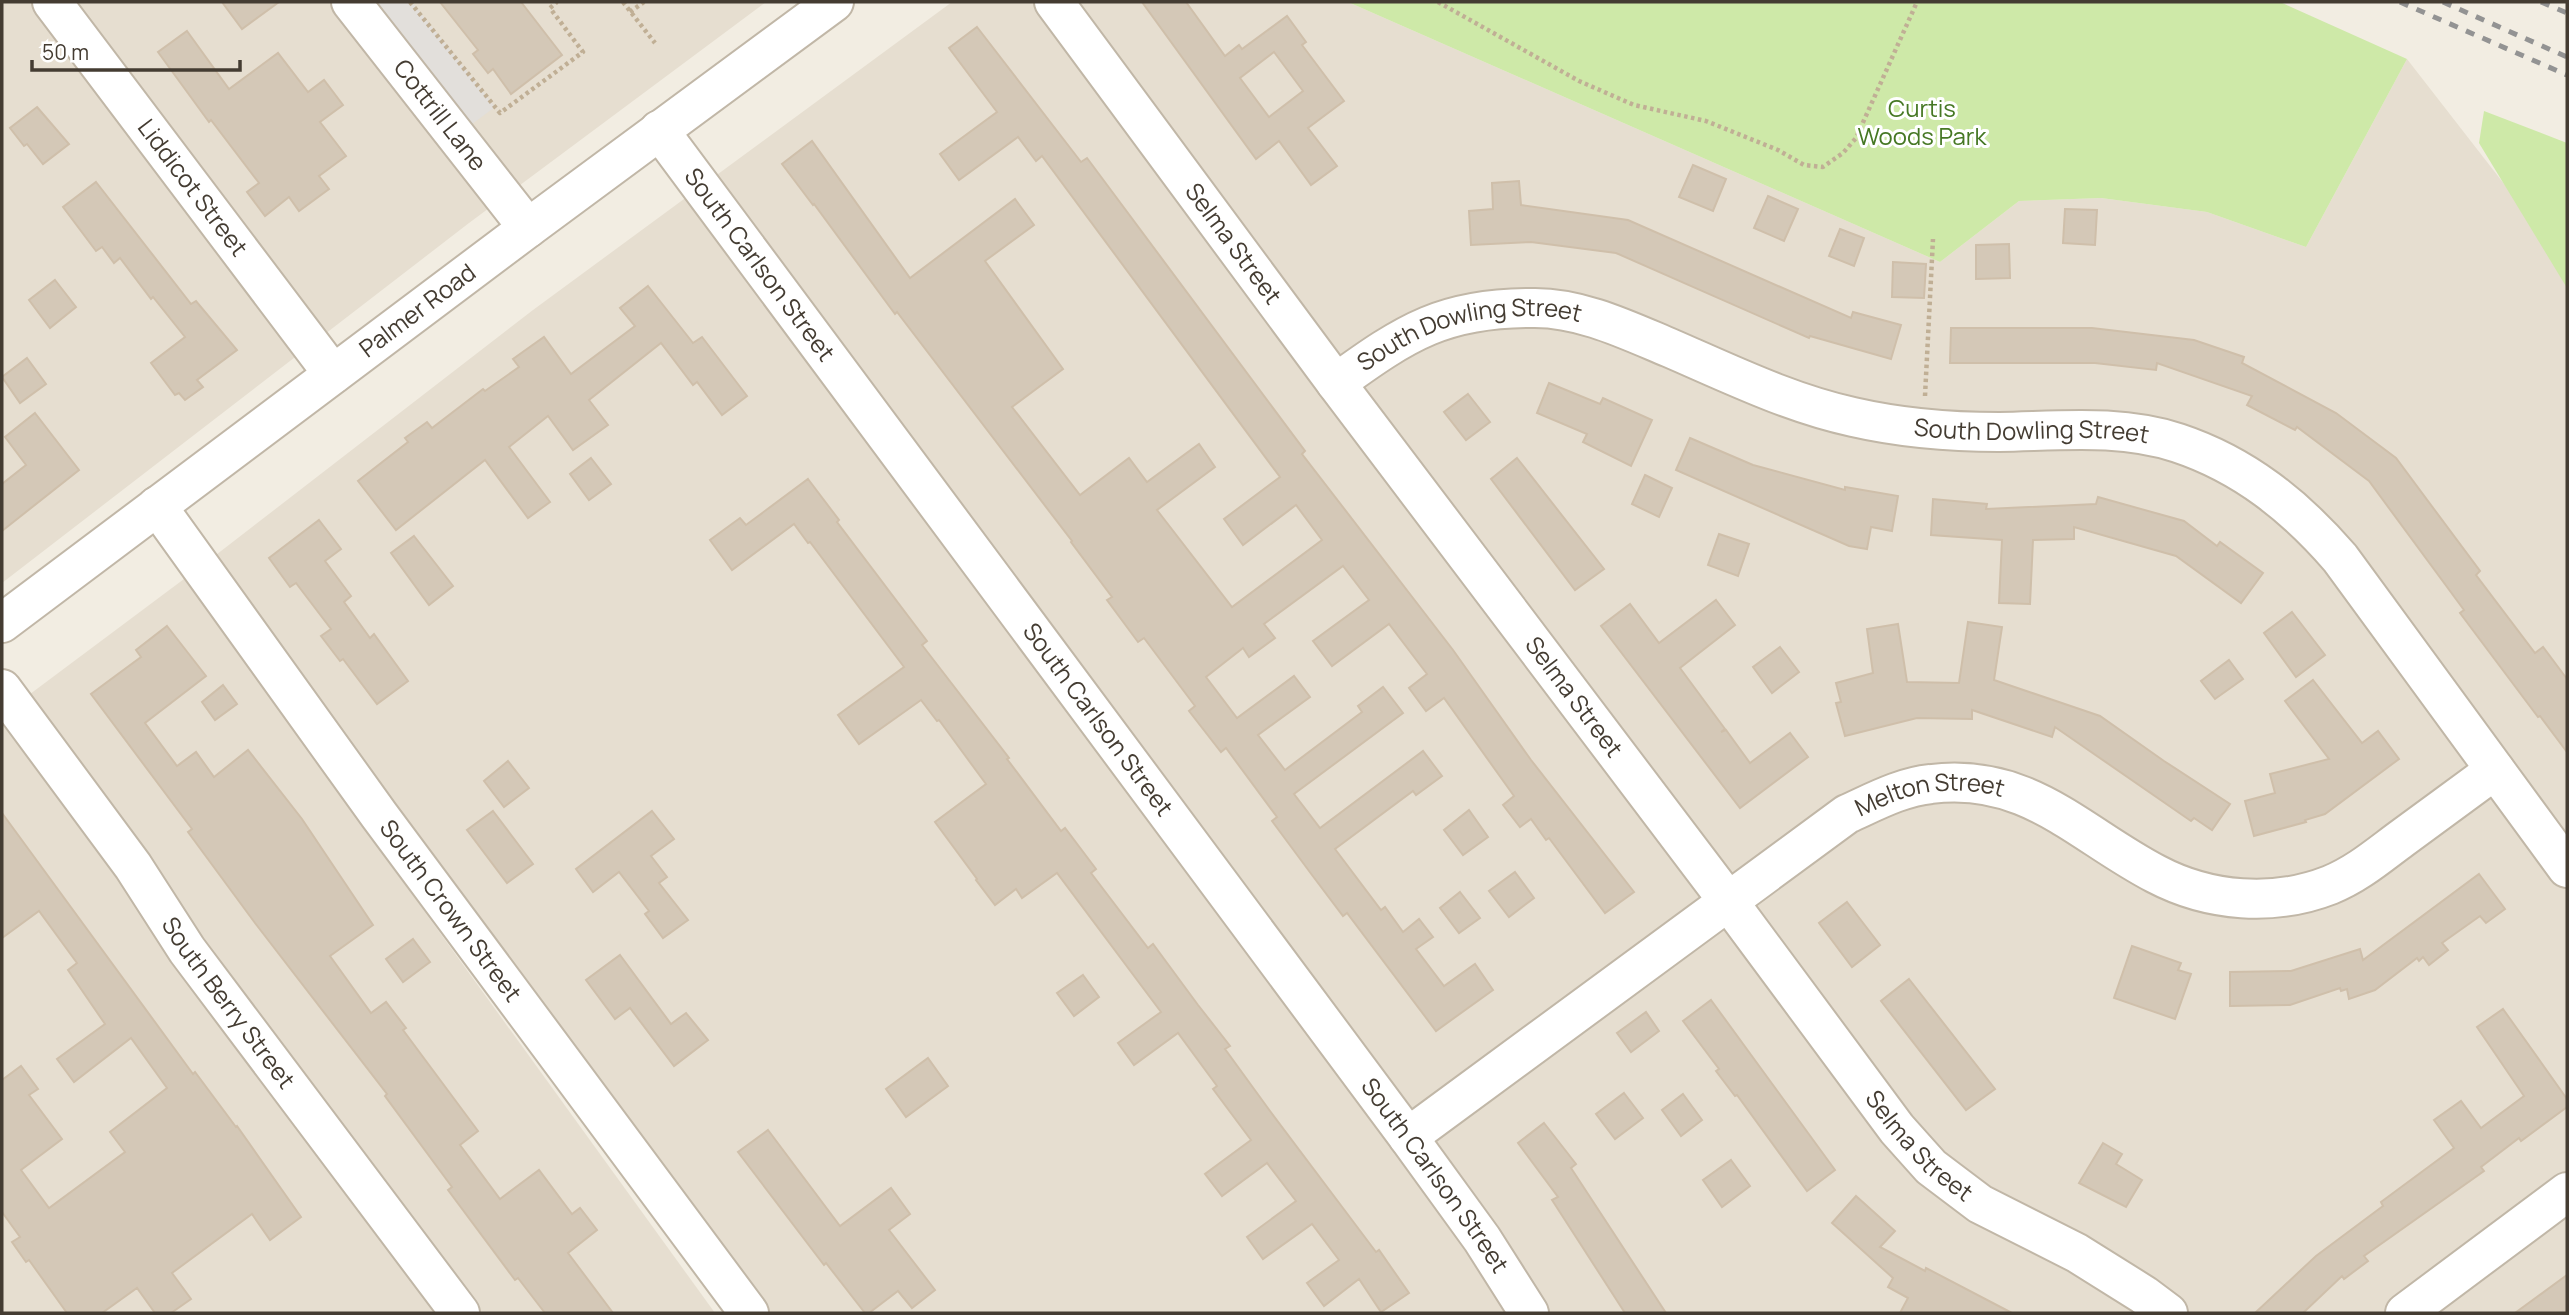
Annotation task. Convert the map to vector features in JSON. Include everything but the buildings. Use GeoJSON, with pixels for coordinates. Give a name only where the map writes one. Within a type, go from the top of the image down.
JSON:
{"type":"FeatureCollection","features":[{"type":"Feature","properties":{"kind":"street","name":"Liddicot Street"},"geometry":{"type":"LineString","coordinates":[[52,2],[333,374]]}},
{"type":"Feature","properties":{"kind":"street","name":"Cottrill Lane"},"geometry":{"type":"LineString","coordinates":[[351,2],[528,228]]}},
{"type":"Feature","properties":{"kind":"street","name":"Palmer Road"},"geometry":{"type":"LineString","coordinates":[[7,610],[158,506],[834,2]]}},
{"type":"Feature","properties":{"kind":"street","name":"Selma Street"},"geometry":{"type":"LineString","coordinates":[[1054,2],[1336,383],[1897,1129],[1931,1167],[1980,1204],[2077,1253],[2168,1313]]}},
{"type":"Feature","properties":{"kind":"street","name":"South Carlson Street"},"geometry":{"type":"LineString","coordinates":[[659,130],[1408,1137],[1482,1239],[1529,1313]]}},
{"type":"Feature","properties":{"kind":"street","name":"South Dowling Street"},"geometry":{"type":"LineString","coordinates":[[1336,383],[1385,347],[1436,322],[1490,309],[1539,308],[1575,313],[1611,323],[1776,394],[1854,417],[1954,431],[2115,430],[2178,443],[2216,457],[2282,498],[2313,526],[2340,558],[2567,868]]}},
{"type":"Feature","properties":{"kind":"street","name":"South Crown Street"},"geometry":{"type":"LineString","coordinates":[[158,506],[379,814],[749,1313]]}},
{"type":"Feature","properties":{"kind":"street","name":"South Berry Street"},"geometry":{"type":"LineString","coordinates":[[2,689],[132,866],[187,950],[460,1313]]}},
{"type":"Feature","properties":{"kind":"street","name":"Melton Street"},"geometry":{"type":"LineString","coordinates":[[1408,1137],[1847,814],[1901,790],[1953,782],[1997,787],[2036,800],[2058,811],[2156,874],[2185,887],[2239,899],[2287,896],[2329,885],[2358,871],[2495,770]]}},
{"type":"Feature","properties":{"kind":"street"},"geometry":{"type":"LineString","coordinates":[[2405,1313],[2567,1192]]}},
{"type":"Feature","properties":{"kind":"path"},"geometry":{"type":"LineString","coordinates":[[410,2],[500,113],[583,52],[550,8],[557,2]]}},
{"type":"Feature","properties":{"kind":"path"},"geometry":{"type":"LineString","coordinates":[[623,2],[654,43]]}},
{"type":"Feature","properties":{"kind":"path"},"geometry":{"type":"LineString","coordinates":[[630,12],[644,2]]}},
{"type":"Feature","properties":{"kind":"path"},"geometry":{"type":"LineString","coordinates":[[1438,2],[1579,81],[1634,105],[1706,121],[1779,150],[1804,165],[1823,167],[1843,153],[1856,138],[1917,2]]}},
{"type":"Feature","properties":{"kind":"path"},"geometry":{"type":"LineString","coordinates":[[1925,397],[1933,239]]}},
{"type":"Feature","properties":{"kind":"shaded area"},"geometry":{"type":"Polygon","coordinates":[[[2,2],[766,2],[469,223],[2,583],[2,2]]]}},
{"type":"Feature","properties":{"kind":"shaded area"},"geometry":{"type":"Polygon","coordinates":[[[351,2],[412,2],[495,107],[456,136],[351,2]]]}},
{"type":"Feature","properties":{"kind":"shaded area"},"geometry":{"type":"Polygon","coordinates":[[[952,2],[1348,2],[1940,262],[2019,201],[2101,198],[2207,212],[2306,247],[2407,59],[2567,265],[2567,1313],[770,1313],[212,558],[533,310],[952,2]]]}},
{"type":"Feature","properties":{"kind":"shaded area"},"geometry":{"type":"Polygon","coordinates":[[[184,579],[715,1313],[2,1313],[2,715],[184,579]]]}},
{"type":"Feature","properties":{"kind":"green space","name":"Curtis Woods Park"},"geometry":{"type":"Polygon","coordinates":[[[1348,2],[2280,2],[2407,59],[2306,247],[2207,212],[2101,198],[2019,201],[1940,262],[1348,2]]]}},
{"type":"Feature","properties":{"kind":"green space"},"geometry":{"type":"Polygon","coordinates":[[[2484,111],[2567,143],[2567,288],[2479,143],[2484,111]]]}},
{"type":"Feature","properties":{"kind":"railway"},"geometry":{"type":"LineString","coordinates":[[2400,2],[2567,75]]}},
{"type":"Feature","properties":{"kind":"railway"},"geometry":{"type":"LineString","coordinates":[[2443,2],[2567,57]]}},
{"type":"Feature","properties":{"kind":"railway"},"geometry":{"type":"LineString","coordinates":[[2541,2],[2567,13]]}}]}
